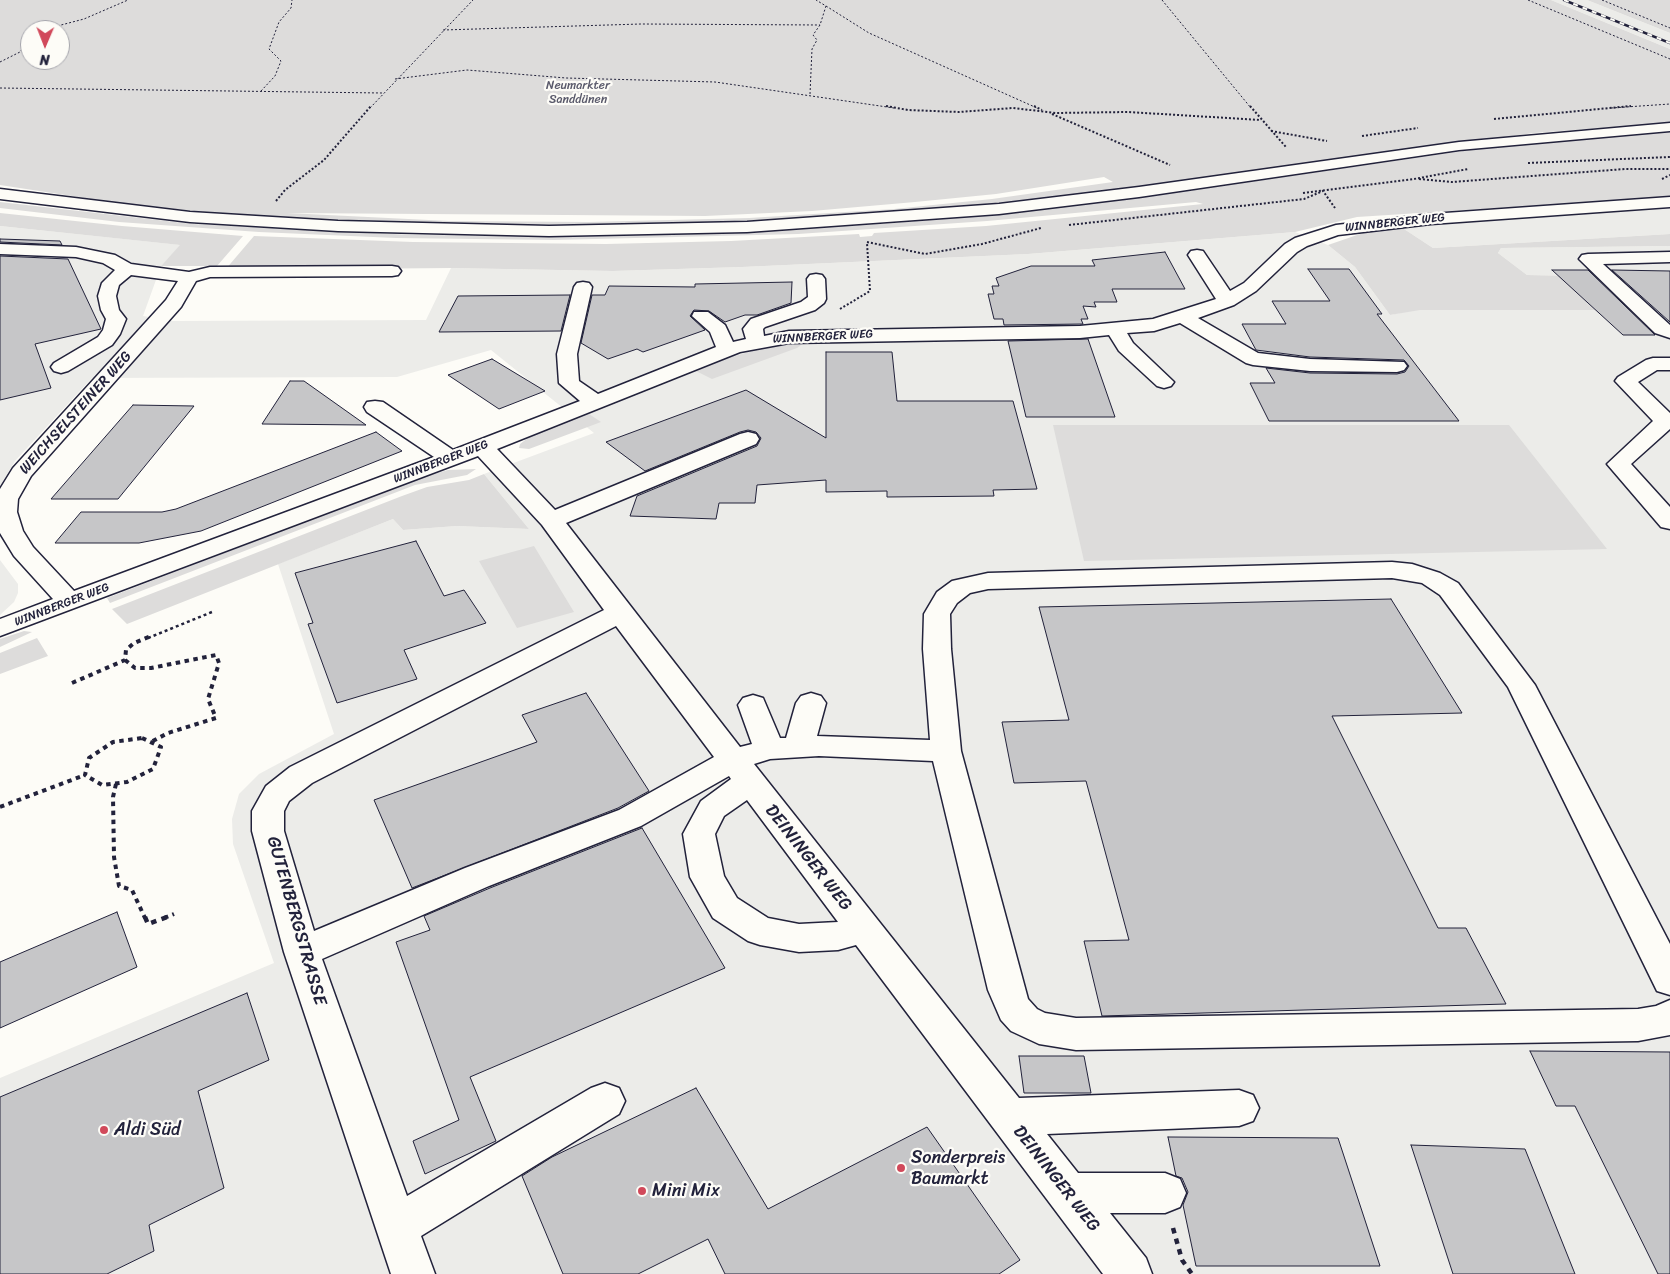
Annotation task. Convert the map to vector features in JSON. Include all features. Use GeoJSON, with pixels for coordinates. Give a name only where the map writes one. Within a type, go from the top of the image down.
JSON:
{"type":"FeatureCollection","features":[{"type":"Feature","properties":{"kind":"street"},"geometry":{"type":"LineString","coordinates":[[0,194],[190,217],[329,226],[549,231],[747,227],[909,217],[999,209],[1131,193],[1459,146],[1670,127]]}},
{"type":"Feature","properties":{"kind":"street","name":"WINNBERGER WEG"},"geometry":{"type":"LineString","coordinates":[[0,628],[482,447],[728,350],[756,342],[796,336],[1115,330],[1154,325],[1227,301],[1250,287],[1291,248],[1301,242],[1349,227],[1431,218],[1670,202]]}},
{"type":"Feature","properties":{"kind":"street"},"geometry":{"type":"LineString","coordinates":[[1431,218],[1458,233]]}},
{"type":"Feature","properties":{"kind":"street"},"geometry":{"type":"LineString","coordinates":[[0,249],[76,252],[109,259],[127,269],[189,277],[210,272],[392,271]]}},
{"type":"Feature","properties":{"kind":"street"},"geometry":{"type":"LineString","coordinates":[[1197,255],[1227,301]]}},
{"type":"Feature","properties":{"kind":"street"},"geometry":{"type":"LineString","coordinates":[[1670,257],[1588,259],[1662,329],[1670,332]]}},
{"type":"Feature","properties":{"kind":"street"},"geometry":{"type":"LineString","coordinates":[[61,367],[105,341],[114,330],[116,319],[110,310],[108,296],[110,283],[127,269]]}},
{"type":"Feature","properties":{"kind":"street","name":"WEICHSELSTEINER WEG"},"geometry":{"type":"LineString","coordinates":[[70,602],[22,551],[11,530],[5,512],[6,499],[12,486],[29,464],[162,317],[180,295],[189,277]]}},
{"type":"Feature","properties":{"kind":"street"},"geometry":{"type":"LineString","coordinates":[[756,342],[753,329],[758,323],[808,306],[817,299],[816,279]]}},
{"type":"Feature","properties":{"kind":"street"},"geometry":{"type":"LineString","coordinates":[[582,287],[567,354],[569,383],[595,402]]}},
{"type":"Feature","properties":{"kind":"street"},"geometry":{"type":"LineString","coordinates":[[701,316],[718,329],[728,350]]}},
{"type":"Feature","properties":{"kind":"street"},"geometry":{"type":"LineString","coordinates":[[1183,317],[1253,358],[1310,364],[1397,366]]}},
{"type":"Feature","properties":{"kind":"street"},"geometry":{"type":"LineString","coordinates":[[1115,330],[1126,347],[1164,382]]}},
{"type":"Feature","properties":{"kind":"street"},"geometry":{"type":"LineString","coordinates":[[1670,364],[1653,364],[1625,381],[1666,421],[1618,464],[1670,522]]}},
{"type":"Feature","properties":{"kind":"street"},"geometry":{"type":"LineString","coordinates":[[375,407],[450,458]]}},
{"type":"Feature","properties":{"kind":"street"},"geometry":{"type":"LineString","coordinates":[[551,520],[748,438]]}},
{"type":"Feature","properties":{"kind":"street","name":"DEININGER WEG"},"geometry":{"type":"LineString","coordinates":[[482,447],[551,520],[741,771],[1130,1274]]}},
{"type":"Feature","properties":{"kind":"street"},"geometry":{"type":"LineString","coordinates":[[0,465],[29,464]]}},
{"type":"Feature","properties":{"kind":"street"},"geometry":{"type":"LineString","coordinates":[[1670,980],[1521,685],[1449,589],[1431,578],[1412,572],[1392,570],[988,581],[960,588],[946,598],[937,614],[936,649],[946,751],[1006,990],[1014,1009],[1024,1020],[1039,1028],[1076,1034],[1638,1025],[1668,1020],[1670,1016]]}},
{"type":"Feature","properties":{"kind":"street","name":"GUTENBERGSTRASSE"},"geometry":{"type":"LineString","coordinates":[[413,1274],[302,952],[268,831],[268,811],[277,794],[301,775],[334,756],[620,613]]}},
{"type":"Feature","properties":{"kind":"street"},"geometry":{"type":"LineString","coordinates":[[799,747],[812,703]]}},
{"type":"Feature","properties":{"kind":"street"},"geometry":{"type":"LineString","coordinates":[[753,705],[769,749]]}},
{"type":"Feature","properties":{"kind":"street"},"geometry":{"type":"LineString","coordinates":[[863,929],[838,936],[799,938],[760,931],[725,908],[707,877],[699,834],[712,809],[741,771],[769,749],[799,747],[946,751]]}},
{"type":"Feature","properties":{"kind":"street"},"geometry":{"type":"LineString","coordinates":[[302,952],[477,877],[630,818],[741,771]]}},
{"type":"Feature","properties":{"kind":"street"},"geometry":{"type":"LineString","coordinates":[[396,1227],[605,1101]]}},
{"type":"Feature","properties":{"kind":"street"},"geometry":{"type":"LineString","coordinates":[[1007,1117],[1239,1108]]}},
{"type":"Feature","properties":{"kind":"street"},"geometry":{"type":"LineString","coordinates":[[1067,1193],[1165,1193]]}},
{"type":"Feature","properties":{"kind":"path"},"geometry":{"type":"LineString","coordinates":[[70,23],[84,19],[128,0]]}},
{"type":"Feature","properties":{"kind":"path"},"geometry":{"type":"LineString","coordinates":[[261,91],[275,76],[281,61],[269,49],[270,39],[279,22],[291,8],[292,0]]}},
{"type":"Feature","properties":{"kind":"path"},"geometry":{"type":"LineString","coordinates":[[275,203],[284,190],[324,160],[378,101],[382,93],[395,79],[473,0]]}},
{"type":"Feature","properties":{"kind":"path"},"geometry":{"type":"LineString","coordinates":[[816,0],[868,33],[973,81],[1175,167],[1166,169]]}},
{"type":"Feature","properties":{"kind":"path"},"geometry":{"type":"LineString","coordinates":[[1162,0],[1261,120],[1286,147],[1277,149]]}},
{"type":"Feature","properties":{"kind":"path"},"geometry":{"type":"LineString","coordinates":[[1528,0],[1670,59]]}},
{"type":"Feature","properties":{"kind":"path"},"geometry":{"type":"LineString","coordinates":[[1602,0],[1670,28]]}},
{"type":"Feature","properties":{"kind":"path"},"geometry":{"type":"LineString","coordinates":[[810,94],[812,49],[817,40],[813,35],[820,25],[826,6]]}},
{"type":"Feature","properties":{"kind":"path"},"geometry":{"type":"LineString","coordinates":[[443,30],[641,24],[820,25]]}},
{"type":"Feature","properties":{"kind":"path"},"geometry":{"type":"LineString","coordinates":[[0,62],[20,52]]}},
{"type":"Feature","properties":{"kind":"path"},"geometry":{"type":"LineString","coordinates":[[395,79],[467,70],[566,78],[715,82],[810,94],[908,110],[959,112],[1013,108],[1076,114],[1159,113],[1261,120]]}},
{"type":"Feature","properties":{"kind":"path"},"geometry":{"type":"LineString","coordinates":[[0,88],[382,93]]}},
{"type":"Feature","properties":{"kind":"path"},"geometry":{"type":"LineString","coordinates":[[1485,120],[1574,110],[1670,104]]}},
{"type":"Feature","properties":{"kind":"path"},"geometry":{"type":"LineString","coordinates":[[1357,137],[1425,127]]}},
{"type":"Feature","properties":{"kind":"path"},"geometry":{"type":"LineString","coordinates":[[1271,131],[1327,141],[1311,143]]}},
{"type":"Feature","properties":{"kind":"path"},"geometry":{"type":"LineString","coordinates":[[1414,179],[1452,182],[1625,170],[1670,169]]}},
{"type":"Feature","properties":{"kind":"path"},"geometry":{"type":"LineString","coordinates":[[1061,226],[1304,199],[1323,191]]}},
{"type":"Feature","properties":{"kind":"path"},"geometry":{"type":"LineString","coordinates":[[867,242],[925,254],[982,244],[1042,228]]}},
{"type":"Feature","properties":{"kind":"path"},"geometry":{"type":"LineString","coordinates":[[124,660],[126,650],[134,643],[212,612]]}},
{"type":"Feature","properties":{"kind":"path"},"geometry":{"type":"LineString","coordinates":[[124,660],[135,668],[151,668],[174,665],[216,655],[219,663],[208,699],[216,718],[168,733],[151,742]]}},
{"type":"Feature","properties":{"kind":"path"},"geometry":{"type":"LineString","coordinates":[[72,683],[124,660]]}},
{"type":"Feature","properties":{"kind":"path"},"geometry":{"type":"LineString","coordinates":[[142,738],[161,747],[153,769],[127,782],[102,785],[85,775],[89,758],[113,742],[142,738]]}},
{"type":"Feature","properties":{"kind":"path"},"geometry":{"type":"LineString","coordinates":[[0,807],[85,775]]}},
{"type":"Feature","properties":{"kind":"path"},"geometry":{"type":"LineString","coordinates":[[116,784],[113,797],[114,857],[119,886],[132,890],[148,924],[174,914]]}},
{"type":"Feature","properties":{"kind":"path"},"geometry":{"type":"LineString","coordinates":[[1165,1193],[1176,1244],[1182,1260],[1192,1274]]}},
{"type":"Feature","properties":{"kind":"shaded area"},"geometry":{"type":"Polygon","coordinates":[[[1551,0],[1587,0],[1670,33],[1670,49],[1551,0]]]}},
{"type":"Feature","properties":{"kind":"shaded area"},"geometry":{"type":"Polygon","coordinates":[[[1670,207],[1670,234],[1433,248],[1401,227],[1670,207]]]}},
{"type":"Feature","properties":{"kind":"shaded area"},"geometry":{"type":"Polygon","coordinates":[[[0,226],[181,245],[161,266],[143,316],[173,321],[426,320],[451,268],[613,271],[742,267],[1028,254],[1295,232],[1328,245],[1355,267],[1390,315],[1577,276],[1527,275],[1498,253],[1501,248],[1670,246],[1670,1274],[0,1274],[0,1078],[274,963],[233,844],[232,819],[239,794],[259,774],[334,734],[278,564],[393,519],[403,530],[457,526],[529,529],[484,474],[594,433],[491,350],[397,377],[92,378],[15,461],[0,486],[0,226]]]}},
{"type":"Feature","properties":{"kind":"shaded area"},"geometry":{"type":"Polygon","coordinates":[[[0,560],[18,584],[18,593],[14,602],[0,615],[0,560]]]}},
{"type":"Feature","properties":{"kind":"green space","name":"Neumarkter Sanddünen"},"geometry":{"type":"Polygon","coordinates":[[[0,0],[1551,0],[1670,49],[1670,123],[1534,133],[1051,198],[865,215],[705,223],[523,225],[399,223],[222,214],[111,202],[0,185],[0,0]],[[1104,177],[996,194],[915,202],[812,211],[705,216],[287,213],[449,221],[589,222],[749,218],[894,209],[992,199],[1113,182],[1104,177]]]}},
{"type":"Feature","properties":{"kind":"green space"},"geometry":{"type":"Polygon","coordinates":[[[1587,0],[1670,0],[1670,33],[1587,0]]]}},
{"type":"Feature","properties":{"kind":"green space"},"geometry":{"type":"Polygon","coordinates":[[[1670,131],[1670,197],[1357,217],[1295,232],[1028,254],[613,271],[451,268],[225,270],[254,236],[413,242],[606,244],[731,241],[859,234],[860,237],[872,236],[874,233],[986,226],[1203,204],[1196,202],[987,221],[798,234],[554,240],[396,238],[259,232],[119,222],[0,208],[0,202],[193,224],[413,235],[575,236],[741,232],[894,223],[1014,212],[1153,196],[1470,150],[1670,131]]]}},
{"type":"Feature","properties":{"kind":"green space"},"geometry":{"type":"Polygon","coordinates":[[[0,213],[243,236],[217,266],[161,266],[180,245],[0,226],[0,213]]]}},
{"type":"Feature","properties":{"kind":"green space"},"geometry":{"type":"Polygon","coordinates":[[[1401,227],[1433,248],[1670,234],[1670,246],[1501,248],[1498,253],[1527,275],[1577,276],[1613,310],[1420,310],[1390,315],[1355,267],[1328,245],[1363,233],[1401,227]]]}},
{"type":"Feature","properties":{"kind":"green space"},"geometry":{"type":"Polygon","coordinates":[[[805,342],[797,348],[712,379],[696,371],[728,358],[760,349],[805,342]]]}},
{"type":"Feature","properties":{"kind":"green space"},"geometry":{"type":"Polygon","coordinates":[[[589,414],[601,422],[529,449],[519,448],[520,444],[533,434],[589,414]]]}},
{"type":"Feature","properties":{"kind":"green space"},"geometry":{"type":"Polygon","coordinates":[[[1053,425],[1509,425],[1607,549],[1084,561],[1053,425]]]}},
{"type":"Feature","properties":{"kind":"green space"},"geometry":{"type":"Polygon","coordinates":[[[476,469],[467,475],[415,485],[110,603],[107,598],[420,478],[448,470],[476,469]]]}},
{"type":"Feature","properties":{"kind":"green space"},"geometry":{"type":"Polygon","coordinates":[[[484,474],[529,529],[457,526],[403,530],[393,519],[127,624],[112,609],[402,496],[427,487],[469,480],[484,474]]]}},
{"type":"Feature","properties":{"kind":"green space"},"geometry":{"type":"Polygon","coordinates":[[[534,546],[574,612],[517,628],[479,561],[534,546]]]}},
{"type":"Feature","properties":{"kind":"green space"},"geometry":{"type":"Polygon","coordinates":[[[24,631],[32,632],[0,647],[0,639],[24,631]]]}},
{"type":"Feature","properties":{"kind":"green space"},"geometry":{"type":"Polygon","coordinates":[[[37,638],[48,656],[0,674],[0,653],[37,638]]]}},
{"type":"Feature","properties":{"kind":"building"},"geometry":{"type":"Polygon","coordinates":[[[0,239],[60,241],[62,245],[0,242],[0,239]]]}},
{"type":"Feature","properties":{"kind":"building"},"geometry":{"type":"Polygon","coordinates":[[[1165,252],[1185,289],[1112,289],[1117,302],[1094,302],[1096,307],[1083,306],[1088,319],[1081,319],[1083,324],[1004,325],[1003,319],[994,319],[988,294],[994,294],[992,286],[999,286],[996,278],[1031,266],[1095,266],[1092,260],[1165,252]]]}},
{"type":"Feature","properties":{"kind":"building"},"geometry":{"type":"Polygon","coordinates":[[[0,256],[68,259],[101,329],[35,344],[51,388],[0,400],[0,256]]]}},
{"type":"Feature","properties":{"kind":"building"},"geometry":{"type":"Polygon","coordinates":[[[1308,269],[1349,269],[1382,314],[1377,314],[1459,421],[1269,421],[1250,383],[1275,383],[1266,368],[1310,373],[1397,374],[1405,372],[1409,366],[1404,360],[1310,357],[1256,350],[1242,324],[1286,324],[1272,301],[1330,301],[1308,269]]]}},
{"type":"Feature","properties":{"kind":"building"},"geometry":{"type":"Polygon","coordinates":[[[1552,270],[1588,270],[1655,335],[1623,335],[1552,270]]]}},
{"type":"Feature","properties":{"kind":"building"},"geometry":{"type":"Polygon","coordinates":[[[1612,270],[1670,271],[1670,322],[1612,270]]]}},
{"type":"Feature","properties":{"kind":"building"},"geometry":{"type":"Polygon","coordinates":[[[792,282],[791,303],[757,315],[745,315],[725,322],[709,311],[694,310],[690,316],[705,330],[643,352],[637,349],[608,359],[581,343],[592,295],[605,295],[609,286],[695,287],[695,284],[792,282]]]}},
{"type":"Feature","properties":{"kind":"building"},"geometry":{"type":"Polygon","coordinates":[[[570,295],[561,331],[439,332],[458,296],[570,295]]]}},
{"type":"Feature","properties":{"kind":"building"},"geometry":{"type":"Polygon","coordinates":[[[1088,339],[1115,417],[1026,417],[1008,341],[1088,339]]]}},
{"type":"Feature","properties":{"kind":"building"},"geometry":{"type":"Polygon","coordinates":[[[826,352],[892,352],[897,401],[1013,401],[1037,489],[993,490],[994,496],[887,497],[887,491],[826,492],[826,480],[757,485],[755,503],[719,503],[716,519],[630,516],[637,496],[757,446],[761,438],[756,432],[748,430],[740,432],[645,471],[606,442],[746,390],[826,438],[826,352]]]}},
{"type":"Feature","properties":{"kind":"building"},"geometry":{"type":"Polygon","coordinates":[[[492,359],[545,391],[499,409],[448,375],[492,359]]]}},
{"type":"Feature","properties":{"kind":"building"},"geometry":{"type":"Polygon","coordinates":[[[290,381],[304,381],[366,425],[262,424],[290,381]]]}},
{"type":"Feature","properties":{"kind":"building"},"geometry":{"type":"Polygon","coordinates":[[[133,405],[194,406],[118,499],[51,499],[133,405]]]}},
{"type":"Feature","properties":{"kind":"building"},"geometry":{"type":"Polygon","coordinates":[[[376,432],[402,451],[201,531],[139,543],[55,543],[81,512],[162,512],[176,509],[376,432]]]}},
{"type":"Feature","properties":{"kind":"building"},"geometry":{"type":"Polygon","coordinates":[[[416,541],[444,596],[464,590],[486,623],[404,650],[417,679],[337,703],[308,624],[313,623],[295,573],[416,541]]]}},
{"type":"Feature","properties":{"kind":"building"},"geometry":{"type":"Polygon","coordinates":[[[1391,599],[1462,713],[1332,716],[1438,928],[1466,928],[1506,1004],[1102,1016],[1084,941],[1129,940],[1086,781],[1014,783],[1002,722],[1069,720],[1039,607],[1391,599]]]}},
{"type":"Feature","properties":{"kind":"building"},"geometry":{"type":"Polygon","coordinates":[[[586,693],[649,791],[618,808],[412,888],[374,800],[537,742],[522,715],[586,693]]]}},
{"type":"Feature","properties":{"kind":"building"},"geometry":{"type":"Polygon","coordinates":[[[642,828],[725,968],[470,1077],[496,1141],[425,1174],[413,1141],[459,1120],[396,942],[430,930],[424,916],[642,828]]]}},
{"type":"Feature","properties":{"kind":"building"},"geometry":{"type":"Polygon","coordinates":[[[117,912],[137,967],[0,1028],[0,962],[117,912]]]}},
{"type":"Feature","properties":{"kind":"building","name":"Aldi Süd"},"geometry":{"type":"Polygon","coordinates":[[[247,993],[269,1060],[198,1091],[224,1188],[149,1225],[154,1251],[107,1274],[0,1274],[0,1097],[247,993]]]}},
{"type":"Feature","properties":{"kind":"building"},"geometry":{"type":"Polygon","coordinates":[[[1530,1051],[1670,1052],[1670,1274],[1658,1274],[1575,1106],[1556,1106],[1530,1051]]]}},
{"type":"Feature","properties":{"kind":"building"},"geometry":{"type":"Polygon","coordinates":[[[1019,1056],[1084,1056],[1091,1093],[1024,1093],[1019,1056]]]}},
{"type":"Feature","properties":{"kind":"building"},"geometry":{"type":"Polygon","coordinates":[[[696,1088],[768,1209],[927,1127],[1020,1260],[999,1274],[725,1274],[708,1239],[638,1274],[563,1274],[522,1176],[552,1157],[696,1088]]]}},
{"type":"Feature","properties":{"kind":"building"},"geometry":{"type":"Polygon","coordinates":[[[1168,1137],[1338,1138],[1380,1266],[1196,1266],[1183,1205],[1188,1192],[1182,1178],[1176,1176],[1168,1137]]]}},
{"type":"Feature","properties":{"kind":"building"},"geometry":{"type":"Polygon","coordinates":[[[1411,1145],[1525,1149],[1575,1274],[1453,1274],[1411,1145]]]}},
{"type":"Feature","properties":{"kind":"railway"},"geometry":{"type":"LineString","coordinates":[[1564,0],[1670,43]]}},
{"type":"Feature","properties":{"kind":"place","name":"Aldi Süd"},"geometry":{"type":"Point","coordinates":[104,1130]}},
{"type":"Feature","properties":{"kind":"place","name":"Sonderpreis Baumarkt"},"geometry":{"type":"Point","coordinates":[901,1168]}},
{"type":"Feature","properties":{"kind":"place","name":"Mini Mix"},"geometry":{"type":"Point","coordinates":[642,1191]}}]}
